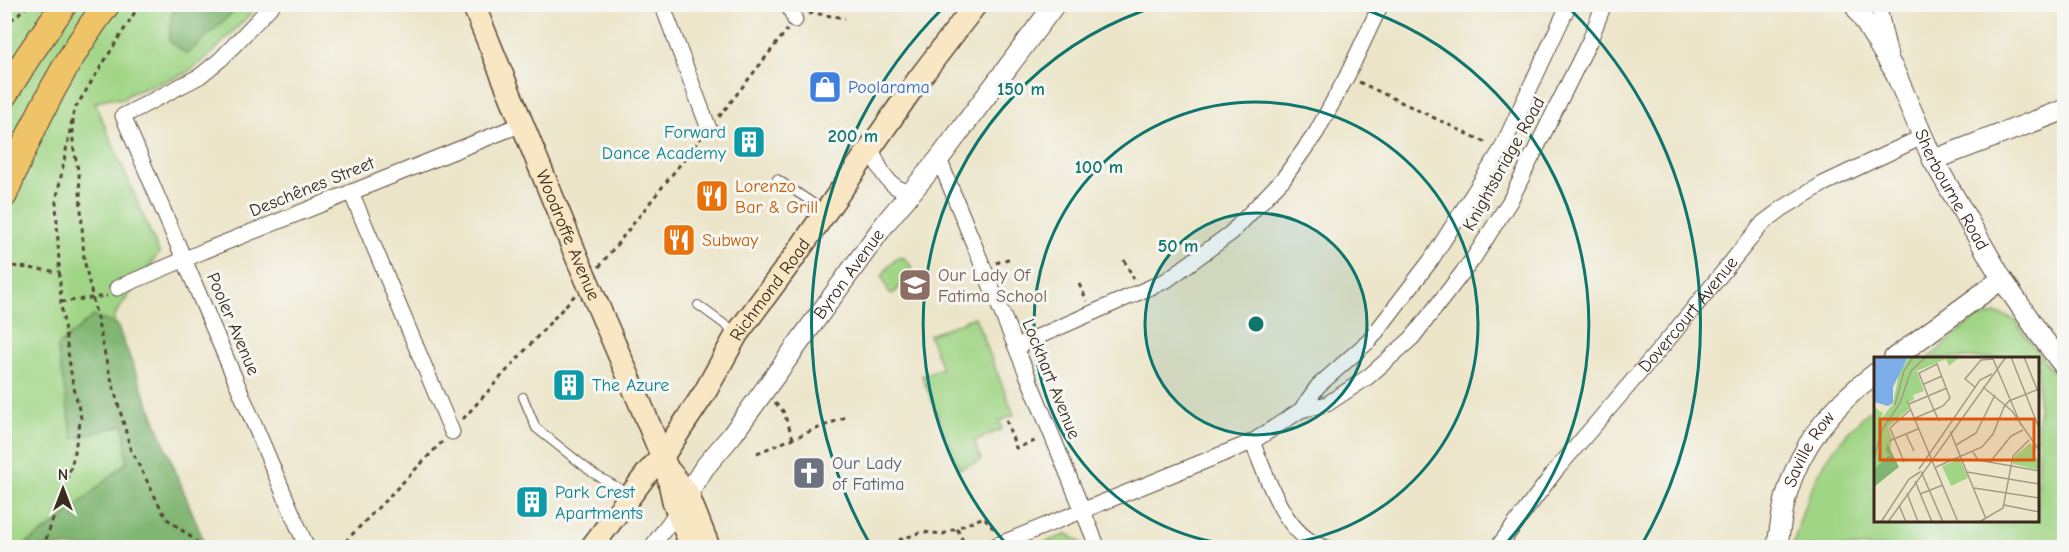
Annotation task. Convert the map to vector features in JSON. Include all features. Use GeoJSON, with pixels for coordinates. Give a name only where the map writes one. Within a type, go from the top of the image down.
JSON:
{"type":"FeatureCollection","features":[{"type":"Feature","properties":{"kind":"highway"},"geometry":{"type":"LineString","coordinates":[[4,95],[64,4]]}},
{"type":"Feature","properties":{"kind":"highway"},"geometry":{"type":"LineString","coordinates":[[4,195],[27,138],[57,80],[107,4]]}},
{"type":"Feature","properties":{"kind":"main road","name":"Woodroffe Avenue"},"geometry":{"type":"LineString","coordinates":[[473,4],[664,462],[692,548]]}},
{"type":"Feature","properties":{"kind":"main road","name":"Richmond Road"},"geometry":{"type":"LineString","coordinates":[[591,548],[630,494],[664,462],[737,334],[918,81],[976,4]]}},
{"type":"Feature","properties":{"kind":"main road","name":"Woodroffe Avenue"},"geometry":{"type":"LineString","coordinates":[[679,503],[709,548]]}},
{"type":"Feature","properties":{"kind":"street","name":"Pooler Avenue"},"geometry":{"type":"LineString","coordinates":[[273,4],[221,59],[200,76],[123,116],[308,548]]}},
{"type":"Feature","properties":{"kind":"street"},"geometry":{"type":"LineString","coordinates":[[662,4],[709,129]]}},
{"type":"Feature","properties":{"kind":"street"},"geometry":{"type":"LineString","coordinates":[[788,4],[795,20]]}},
{"type":"Feature","properties":{"kind":"street","name":"Byron Avenue"},"geometry":{"type":"LineString","coordinates":[[651,548],[679,503],[887,220],[939,159],[1055,4]]}},
{"type":"Feature","properties":{"kind":"street"},"geometry":{"type":"LineString","coordinates":[[1017,346],[1167,280],[1231,233],[1283,179],[1316,133],[1347,76],[1381,4]]}},
{"type":"Feature","properties":{"kind":"street","name":"Knightsbridge Road"},"geometry":{"type":"LineString","coordinates":[[1301,410],[1318,386],[1370,340],[1431,260],[1501,150],[1569,4]]}},
{"type":"Feature","properties":{"kind":"street","name":"Knightsbridge Road"},"geometry":{"type":"LineString","coordinates":[[990,548],[1252,442],[1301,410],[1327,404],[1368,377],[1412,338],[1451,290],[1510,201],[1585,50],[1604,4]]}},
{"type":"Feature","properties":{"kind":"street","name":"Sherbourne Road"},"geometry":{"type":"LineString","coordinates":[[1854,4],[1894,70],[1933,160],[2002,279],[2064,366]]}},
{"type":"Feature","properties":{"kind":"street"},"geometry":{"type":"LineString","coordinates":[[1878,4],[1894,70]]}},
{"type":"Feature","properties":{"kind":"street"},"geometry":{"type":"LineString","coordinates":[[1933,160],[2064,110]]}},
{"type":"Feature","properties":{"kind":"street","name":"Deschênes Street"},"geometry":{"type":"LineString","coordinates":[[117,288],[522,124]]}},
{"type":"Feature","properties":{"kind":"street","name":"Dovercourt Avenue"},"geometry":{"type":"LineString","coordinates":[[1497,548],[1556,470],[1671,336],[1763,223],[1823,184],[1922,136]]}},
{"type":"Feature","properties":{"kind":"street"},"geometry":{"type":"LineString","coordinates":[[871,147],[882,173],[891,183],[904,191],[911,192]]}},
{"type":"Feature","properties":{"kind":"street","name":"Lockhart Avenue"},"geometry":{"type":"LineString","coordinates":[[939,159],[1098,548]]}},
{"type":"Feature","properties":{"kind":"street"},"geometry":{"type":"LineString","coordinates":[[351,192],[452,432]]}},
{"type":"Feature","properties":{"kind":"street"},"geometry":{"type":"LineString","coordinates":[[1895,357],[2002,279]]}},
{"type":"Feature","properties":{"kind":"street","name":"Saville Row"},"geometry":{"type":"LineString","coordinates":[[1777,548],[1787,493],[1810,440],[1830,413],[1874,374]]}},
{"type":"Feature","properties":{"kind":"street"},"geometry":{"type":"LineString","coordinates":[[1252,442],[1287,521],[1315,545],[1328,548]]}},
{"type":"Feature","properties":{"kind":"lane"},"geometry":{"type":"LineString","coordinates":[[777,178],[825,211]]}},
{"type":"Feature","properties":{"kind":"lane"},"geometry":{"type":"LineString","coordinates":[[698,304],[737,334]]}},
{"type":"Feature","properties":{"kind":"lane"},"geometry":{"type":"LineString","coordinates":[[524,397],[536,428],[594,474],[630,494]]}},
{"type":"Feature","properties":{"kind":"path"},"geometry":{"type":"LineString","coordinates":[[4,26],[30,4]]}},
{"type":"Feature","properties":{"kind":"path"},"geometry":{"type":"LineString","coordinates":[[45,547],[72,464],[81,418],[72,379],[61,304],[56,202],[74,110],[140,4]]}},
{"type":"Feature","properties":{"kind":"path"},"geometry":{"type":"LineString","coordinates":[[339,548],[452,432],[588,280],[795,20],[812,13],[845,18]]}},
{"type":"Feature","properties":{"kind":"path"},"geometry":{"type":"LineString","coordinates":[[1347,76],[1501,150]]}},
{"type":"Feature","properties":{"kind":"path"},"geometry":{"type":"LineString","coordinates":[[74,110],[73,145],[80,175],[84,259],[107,364],[131,450],[166,518],[196,541],[198,548]]}},
{"type":"Feature","properties":{"kind":"path"},"geometry":{"type":"LineString","coordinates":[[1124,260],[1141,292]]}},
{"type":"Feature","properties":{"kind":"path"},"geometry":{"type":"LineString","coordinates":[[4,265],[60,272]]}},
{"type":"Feature","properties":{"kind":"path"},"geometry":{"type":"LineString","coordinates":[[61,304],[62,301],[69,300],[105,298],[117,288]]}},
{"type":"Feature","properties":{"kind":"path"},"geometry":{"type":"LineString","coordinates":[[761,393],[783,411],[793,438]]}},
{"type":"Feature","properties":{"kind":"path"},"geometry":{"type":"LineString","coordinates":[[757,453],[848,416]]}},
{"type":"Feature","properties":{"kind":"path"},"geometry":{"type":"LineString","coordinates":[[1006,420],[1016,448],[1035,441]]}},
{"type":"Feature","properties":{"kind":"path"},"geometry":{"type":"LineString","coordinates":[[899,540],[922,532],[943,534],[984,517],[994,529]]}},
{"type":"Feature","properties":{"kind":"path"},"geometry":{"type":"LineString","coordinates":[[957,528],[963,542]]}},
{"type":"Feature","properties":{"kind":"green space"},"geometry":{"type":"Polygon","coordinates":[[[10,4],[259,5],[209,56],[185,74],[131,93],[123,99],[108,98],[95,103],[159,253],[114,316],[127,462],[58,522],[21,547],[5,548],[5,9],[10,4]]]}},
{"type":"Feature","properties":{"kind":"green space"},"geometry":{"type":"Polygon","coordinates":[[[177,4],[241,5],[187,54],[169,41],[171,17],[177,4]]]}},
{"type":"Feature","properties":{"kind":"green space"},"geometry":{"type":"Polygon","coordinates":[[[898,257],[904,258],[912,267],[908,278],[894,293],[889,293],[882,276],[898,257]]]}},
{"type":"Feature","properties":{"kind":"green space"},"geometry":{"type":"Polygon","coordinates":[[[1996,314],[2009,317],[2016,322],[2064,384],[2064,479],[2060,489],[2064,492],[2064,547],[1793,547],[1805,505],[1821,469],[1844,437],[1874,407],[1874,522],[2039,522],[2039,357],[1930,357],[1974,319],[1996,314]]]}},
{"type":"Feature","properties":{"kind":"green space"},"geometry":{"type":"Polygon","coordinates":[[[93,316],[116,325],[116,323],[206,547],[21,547],[58,522],[127,462],[124,425],[73,439],[57,347],[93,316]]]}},
{"type":"Feature","properties":{"kind":"green space"},"geometry":{"type":"Polygon","coordinates":[[[975,317],[1014,415],[999,421],[1002,429],[974,441],[981,460],[959,469],[922,376],[942,368],[929,335],[975,317]]]}},
{"type":"Feature","properties":{"kind":"green space"},"geometry":{"type":"Polygon","coordinates":[[[1068,534],[1080,542],[1082,547],[1032,547],[1068,534]]]}},
{"type":"Feature","properties":{"kind":"place","name":"Poolarama"},"geometry":{"type":"Point","coordinates":[825,87]}},
{"type":"Feature","properties":{"kind":"place","name":"Forward Dance Academy"},"geometry":{"type":"Point","coordinates":[749,142]}},
{"type":"Feature","properties":{"kind":"place","name":"Lorenzo Bar & Grill"},"geometry":{"type":"Point","coordinates":[712,196]}},
{"type":"Feature","properties":{"kind":"place","name":"Subway"},"geometry":{"type":"Point","coordinates":[679,240]}},
{"type":"Feature","properties":{"kind":"place","name":"Our Lady Of Fatima School"},"geometry":{"type":"Point","coordinates":[915,285]}},
{"type":"Feature","properties":{"kind":"place","name":"The Azure"},"geometry":{"type":"Point","coordinates":[569,385]}},
{"type":"Feature","properties":{"kind":"place","name":"Our Lady of Fatima"},"geometry":{"type":"Point","coordinates":[809,473]}},
{"type":"Feature","properties":{"kind":"place","name":"Park Crest Apartments"},"geometry":{"type":"Point","coordinates":[532,502]}}]}
